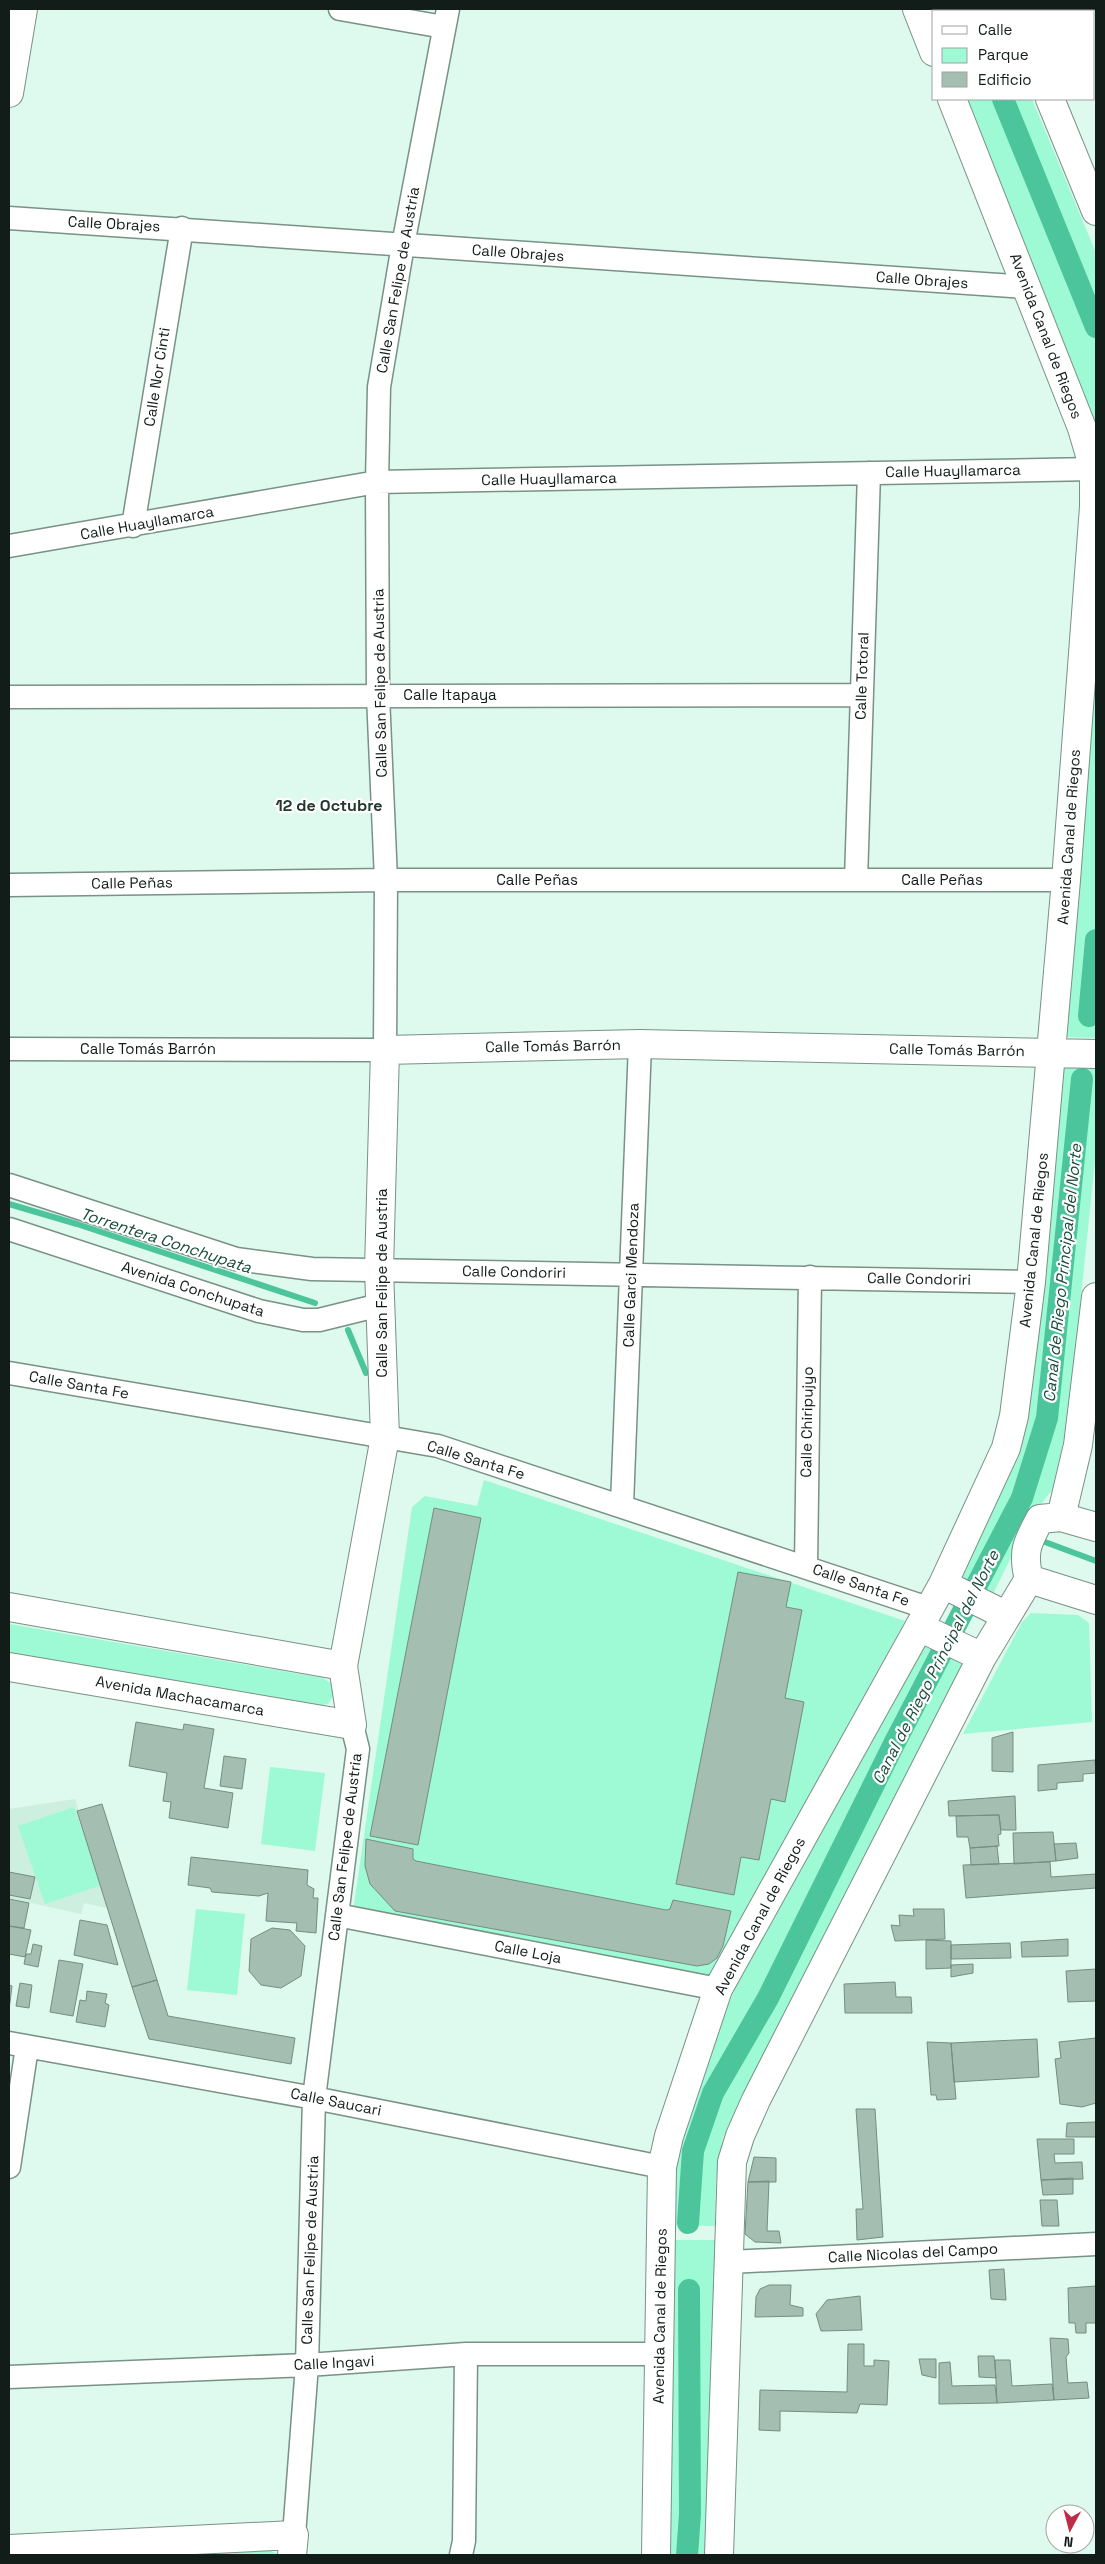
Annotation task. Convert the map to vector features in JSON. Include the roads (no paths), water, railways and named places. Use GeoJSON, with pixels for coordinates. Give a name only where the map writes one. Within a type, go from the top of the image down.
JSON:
{"type":"FeatureCollection","features":[{"type":"Feature","properties":{"kind":"street"},"geometry":{"type":"LineString","coordinates":[[9,93],[23,9]]}},
{"type":"Feature","properties":{"kind":"street"},"geometry":{"type":"LineString","coordinates":[[340,9],[446,18]]}},
{"type":"Feature","properties":{"kind":"street"},"geometry":{"type":"LineString","coordinates":[[917,9],[932,47]]}},
{"type":"Feature","properties":{"kind":"street","name":"Calle San Felipe de Austria"},"geometry":{"type":"LineString","coordinates":[[293,2545],[307,2365],[314,2098],[358,1749],[352,1725],[343,1666],[385,1437],[379,1269],[385,1050],[386,880],[378,695],[377,482],[379,387],[403,245],[446,18]]}},
{"type":"Feature","properties":{"kind":"street","name":"Avenida Canal de Riegos"},"geometry":{"type":"LineString","coordinates":[[719,2555],[732,2162],[740,2136],[961,1594],[1014,1416],[1031,1282],[1066,880],[1094,507],[1094,469],[1082,428],[952,100]]}},
{"type":"Feature","properties":{"kind":"street"},"geometry":{"type":"LineString","coordinates":[[1050,100],[1096,212]]}},
{"type":"Feature","properties":{"kind":"street","name":"Calle Obrajes"},"geometry":{"type":"LineString","coordinates":[[9,218],[182,228],[403,245],[1027,287]]}},
{"type":"Feature","properties":{"kind":"street","name":"Calle Nor Cinti"},"geometry":{"type":"LineString","coordinates":[[133,526],[182,228]]}},
{"type":"Feature","properties":{"kind":"street","name":"Calle Huayllamarca"},"geometry":{"type":"LineString","coordinates":[[9,546],[133,526],[377,482],[1094,469]]}},
{"type":"Feature","properties":{"kind":"street","name":"Calle Totoral"},"geometry":{"type":"LineString","coordinates":[[856,880],[869,473]]}},
{"type":"Feature","properties":{"kind":"street","name":"Calle Itapaya"},"geometry":{"type":"LineString","coordinates":[[9,696],[861,695]]}},
{"type":"Feature","properties":{"kind":"street","name":"Calle Peñas"},"geometry":{"type":"LineString","coordinates":[[9,885],[386,880],[1066,880]]}},
{"type":"Feature","properties":{"kind":"street","name":"Calle Tomás Barrón"},"geometry":{"type":"LineString","coordinates":[[9,1048],[385,1050],[640,1044],[1096,1054]]}},
{"type":"Feature","properties":{"kind":"street","name":"Calle Garci Mendoza"},"geometry":{"type":"LineString","coordinates":[[622,1505],[640,1044]]}},
{"type":"Feature","properties":{"kind":"street","name":"Calle Condoriri"},"geometry":{"type":"LineString","coordinates":[[9,1185],[236,1259],[312,1269],[1031,1282]]}},
{"type":"Feature","properties":{"kind":"street","name":"Avenida Conchupata"},"geometry":{"type":"LineString","coordinates":[[9,1229],[259,1312],[304,1320],[319,1320],[380,1305]]}},
{"type":"Feature","properties":{"kind":"street","name":"Calle Chiripujyo"},"geometry":{"type":"LineString","coordinates":[[806,1567],[810,1277]]}},
{"type":"Feature","properties":{"kind":"street"},"geometry":{"type":"LineString","coordinates":[[1061,1516],[1087,1441],[1096,1297]]}},
{"type":"Feature","properties":{"kind":"street","name":"Calle Santa Fe"},"geometry":{"type":"LineString","coordinates":[[9,1372],[438,1446],[806,1567],[945,1635]]}},
{"type":"Feature","properties":{"kind":"street"},"geometry":{"type":"LineString","coordinates":[[1096,1527],[1061,1516],[1040,1519],[1026,1546],[1024,1562],[1029,1579],[1096,1600]]}},
{"type":"Feature","properties":{"kind":"street","name":"Avenida Canal de Riegos"},"geometry":{"type":"LineString","coordinates":[[656,2555],[662,2167],[669,2136],[718,1989],[945,1635],[1005,1615],[1029,1579]]}},
{"type":"Feature","properties":{"kind":"street"},"geometry":{"type":"LineString","coordinates":[[961,1594],[1005,1615]]}},
{"type":"Feature","properties":{"kind":"street"},"geometry":{"type":"LineString","coordinates":[[9,1607],[343,1666]]}},
{"type":"Feature","properties":{"kind":"street","name":"Avenida Machacamarca"},"geometry":{"type":"LineString","coordinates":[[9,1667],[352,1725]]}},
{"type":"Feature","properties":{"kind":"street","name":"Calle Loja"},"geometry":{"type":"LineString","coordinates":[[337,1915],[718,1989]]}},
{"type":"Feature","properties":{"kind":"street"},"geometry":{"type":"LineString","coordinates":[[9,2167],[18,2045]]}},
{"type":"Feature","properties":{"kind":"street","name":"Calle Saucari"},"geometry":{"type":"LineString","coordinates":[[18,2045],[314,2098],[662,2167]]}},
{"type":"Feature","properties":{"kind":"street","name":"Calle Nicolas del Campo"},"geometry":{"type":"LineString","coordinates":[[730,2262],[1096,2244]]}},
{"type":"Feature","properties":{"kind":"street"},"geometry":{"type":"LineString","coordinates":[[461,2555],[464,2540],[466,2354]]}},
{"type":"Feature","properties":{"kind":"street","name":"Calle Ingavi"},"geometry":{"type":"LineString","coordinates":[[9,2377],[307,2365],[466,2354],[660,2354]]}},
{"type":"Feature","properties":{"kind":"street"},"geometry":{"type":"LineString","coordinates":[[9,2549],[293,2545]]}},
{"type":"Feature","properties":{"kind":"waterway","name":"Canal de Riego Principal del Norte"},"geometry":{"type":"LineString","coordinates":[[1003,100],[1096,327]]}},
{"type":"Feature","properties":{"kind":"waterway","name":"Canal de Riego Principal del Norte"},"geometry":{"type":"LineString","coordinates":[[1089,1016],[1096,940]]}},
{"type":"Feature","properties":{"kind":"waterway","name":"Canal de Riego Principal del Norte"},"geometry":{"type":"LineString","coordinates":[[688,2223],[693,2151],[713,2093],[768,1998],[894,1744],[1022,1498],[1047,1418],[1082,1079]]}},
{"type":"Feature","properties":{"kind":"waterway","name":"Torrentera Conchupata"},"geometry":{"type":"LineString","coordinates":[[9,1204],[77,1224],[315,1303]]}},
{"type":"Feature","properties":{"kind":"waterway","name":"Torrentera Conchupata"},"geometry":{"type":"LineString","coordinates":[[348,1330],[366,1373]]}},
{"type":"Feature","properties":{"kind":"waterway"},"geometry":{"type":"LineString","coordinates":[[1045,1542],[1096,1561]]}},
{"type":"Feature","properties":{"kind":"waterway","name":"Canal de Riego Principal del Norte"},"geometry":{"type":"LineString","coordinates":[[687,2555],[690,2514],[689,2290]]}},
{"type":"Feature","properties":{"kind":"district","name":"12 de Octubre"},"geometry":{"type":"Point","coordinates":[329,805]}}]}
